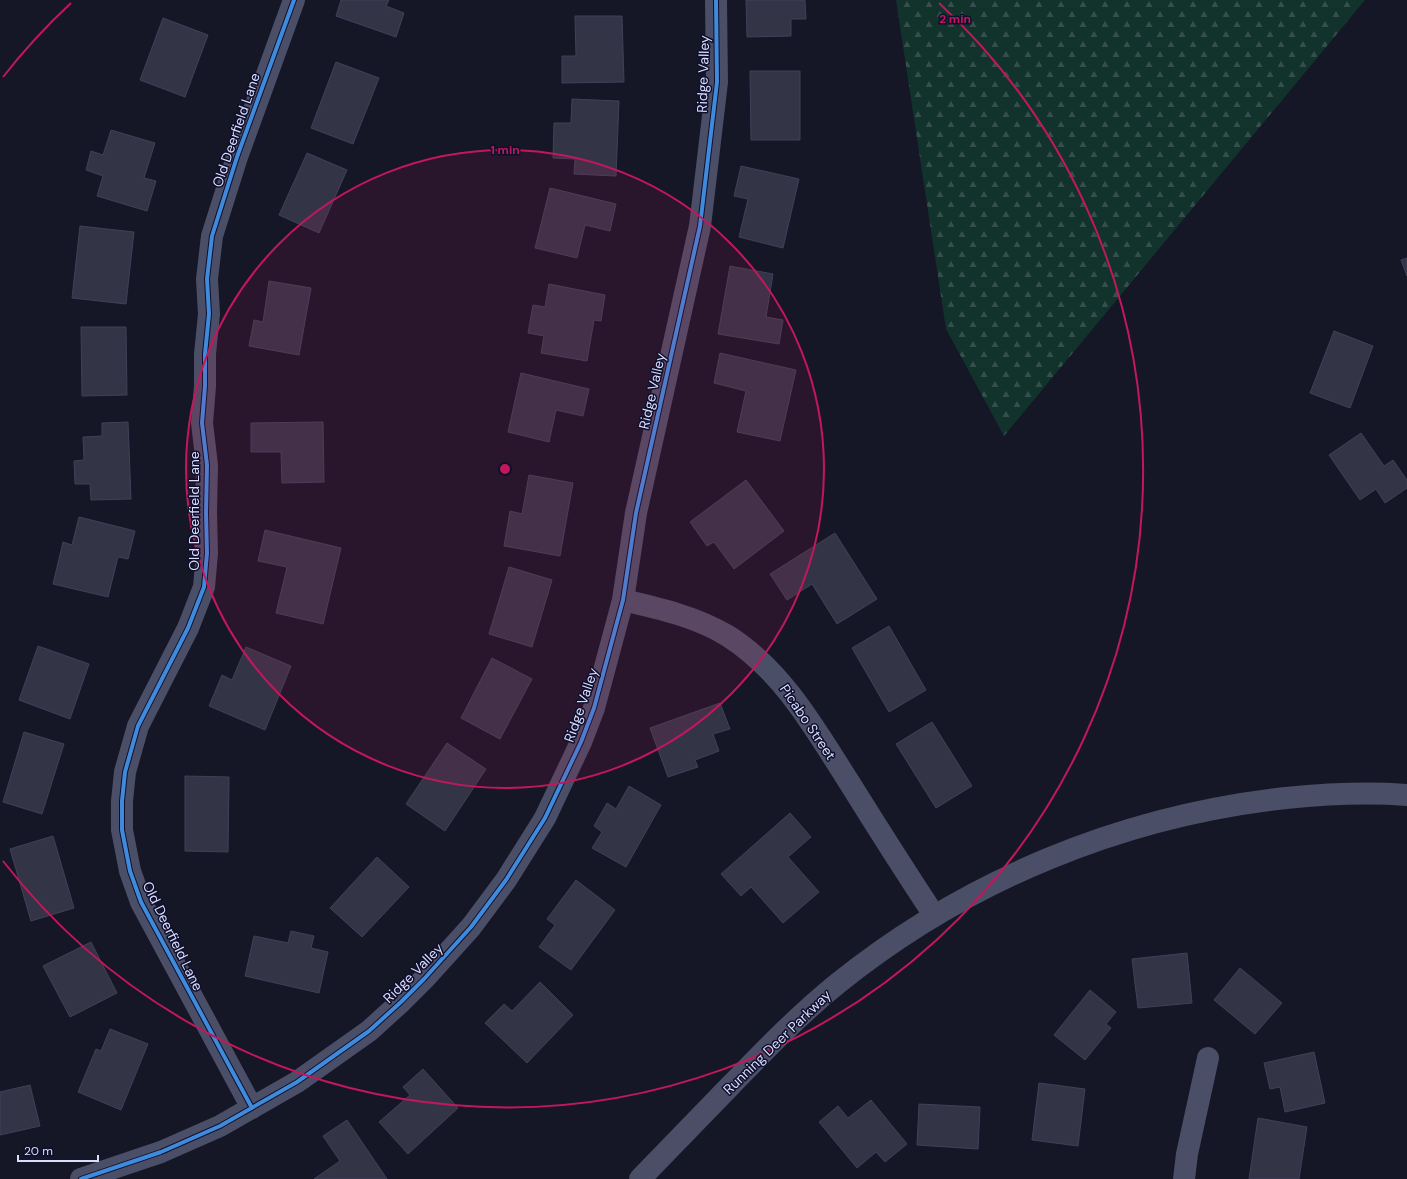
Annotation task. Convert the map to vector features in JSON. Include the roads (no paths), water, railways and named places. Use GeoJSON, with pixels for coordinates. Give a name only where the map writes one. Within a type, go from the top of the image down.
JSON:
{"type":"FeatureCollection","features":[{"type":"Feature","properties":{"kind":"street","name":"Old Deerfield Lane"},"geometry":{"type":"LineString","coordinates":[[252,1108],[141,902],[130,871],[122,830],[122,801],[125,772],[138,726],[188,628],[204,587],[207,553],[206,513],[208,465],[202,423],[205,386],[205,354],[209,314],[207,279],[212,236],[237,157],[294,0]]}},
{"type":"Feature","properties":{"kind":"street","name":"Ridge Valley"},"geometry":{"type":"LineString","coordinates":[[81,1179],[161,1152],[220,1126],[297,1082],[369,1031],[401,1002],[471,927],[506,880],[545,818],[581,742],[594,708],[605,672],[623,600],[636,513],[700,226],[717,82],[716,0]]}},
{"type":"Feature","properties":{"kind":"street","name":"Picabo Street"},"geometry":{"type":"LineString","coordinates":[[623,600],[655,607],[702,623],[722,633],[749,651],[779,680],[815,729],[934,915]]}},
{"type":"Feature","properties":{"kind":"street","name":"Running Deer Parkway"},"geometry":{"type":"LineString","coordinates":[[640,1179],[807,1009],[867,961],[934,915],[1018,871],[1098,840],[1153,823],[1209,810],[1324,794],[1407,795]]}},
{"type":"Feature","properties":{"kind":"street"},"geometry":{"type":"LineString","coordinates":[[1184,1179],[1187,1154],[1208,1058]]}}]}
